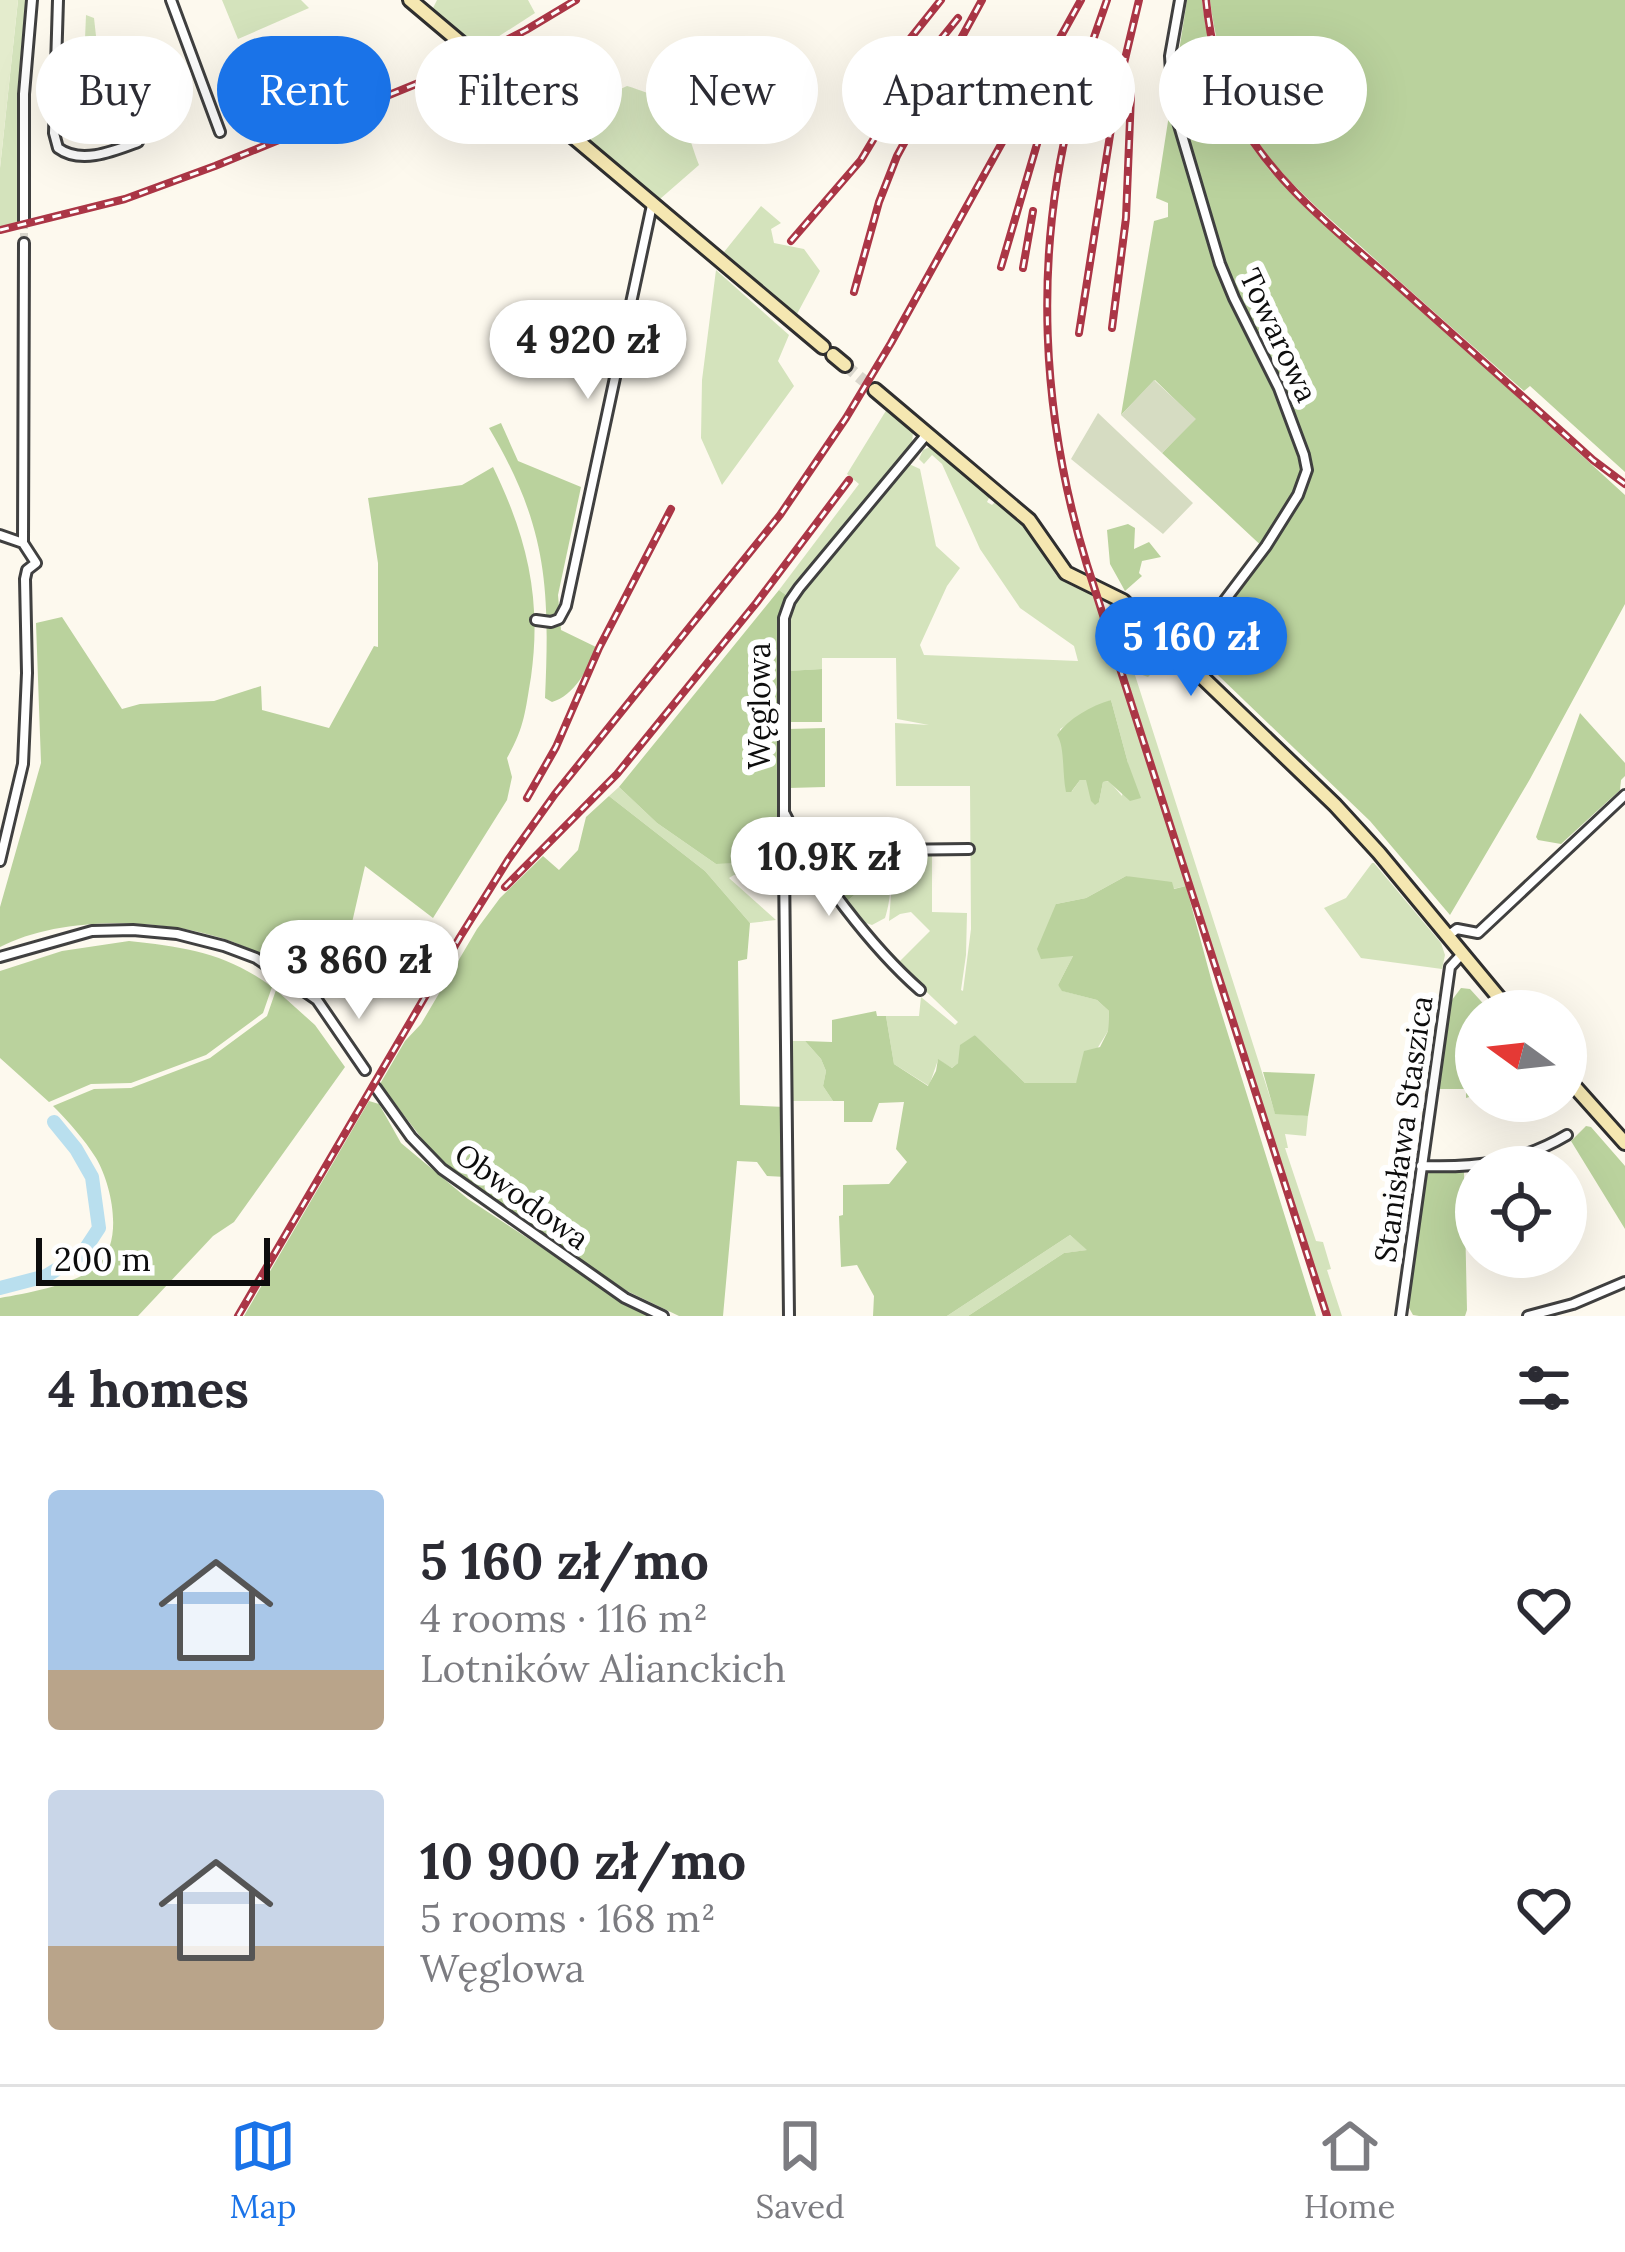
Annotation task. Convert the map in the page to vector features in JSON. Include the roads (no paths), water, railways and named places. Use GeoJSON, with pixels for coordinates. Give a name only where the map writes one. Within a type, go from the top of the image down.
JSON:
{"type":"FeatureCollection","features":[{"type":"Feature","properties":{"kind":"main road"},"geometry":{"type":"LineString","coordinates":[[410,0],[453,36]]}},
{"type":"Feature","properties":{"kind":"main road"},"geometry":{"type":"LineString","coordinates":[[581,144],[844,365]]}},
{"type":"Feature","properties":{"kind":"main road"},"geometry":{"type":"LineString","coordinates":[[875,390],[1029,520],[1066,573],[1123,601],[1336,805],[1493,990]]}},
{"type":"Feature","properties":{"kind":"main road"},"geometry":{"type":"LineString","coordinates":[[1587,1100],[1625,1143]]}},
{"type":"Feature","properties":{"kind":"street"},"geometry":{"type":"LineString","coordinates":[[24,221],[24,94],[32,0]]}},
{"type":"Feature","properties":{"kind":"street"},"geometry":{"type":"LineString","coordinates":[[57,36],[58,0]]}},
{"type":"Feature","properties":{"kind":"street"},"geometry":{"type":"LineString","coordinates":[[171,0],[217,124]]}},
{"type":"Feature","properties":{"kind":"street","name":"Towarowa"},"geometry":{"type":"LineString","coordinates":[[1180,0],[1170,56],[1177,119],[1220,264],[1279,388],[1307,467],[1298,495],[1266,546],[1182,657]]}},
{"type":"Feature","properties":{"kind":"street"},"geometry":{"type":"LineString","coordinates":[[57,144],[72,156],[103,154],[132,144]]}},
{"type":"Feature","properties":{"kind":"street"},"geometry":{"type":"LineString","coordinates":[[536,620],[559,620],[566,607],[652,204]]}},
{"type":"Feature","properties":{"kind":"street"},"geometry":{"type":"LineString","coordinates":[[22,543],[24,243]]}},
{"type":"Feature","properties":{"kind":"street","name":"Węglowa"},"geometry":{"type":"LineString","coordinates":[[789,1316],[782,640],[786,610],[799,588],[927,434]]}},
{"type":"Feature","properties":{"kind":"street"},"geometry":{"type":"LineString","coordinates":[[0,535],[22,543],[36,562],[25,579],[23,764],[0,861]]}},
{"type":"Feature","properties":{"kind":"street"},"geometry":{"type":"LineString","coordinates":[[1448,936],[1457,929],[1478,932],[1625,795]]}},
{"type":"Feature","properties":{"kind":"street"},"geometry":{"type":"LineString","coordinates":[[784,812],[804,851],[879,948],[920,990]]}},
{"type":"Feature","properties":{"kind":"street"},"geometry":{"type":"LineString","coordinates":[[804,851],[969,848]]}},
{"type":"Feature","properties":{"kind":"street"},"geometry":{"type":"LineString","coordinates":[[0,957],[92,931],[177,934],[224,946],[256,958],[317,1000],[365,1070]]}},
{"type":"Feature","properties":{"kind":"street","name":"Stanisława Staszica"},"geometry":{"type":"LineString","coordinates":[[1401,1316],[1450,967],[1462,953]]}},
{"type":"Feature","properties":{"kind":"street","name":"Obwodowa"},"geometry":{"type":"LineString","coordinates":[[376,1088],[411,1137],[442,1169],[626,1298],[663,1316]]}},
{"type":"Feature","properties":{"kind":"street"},"geometry":{"type":"LineString","coordinates":[[1421,1166],[1503,1162],[1567,1136]]}},
{"type":"Feature","properties":{"kind":"street"},"geometry":{"type":"LineString","coordinates":[[1528,1316],[1625,1282]]}},
{"type":"Feature","properties":{"kind":"waterway"},"geometry":{"type":"LineString","coordinates":[[0,1288],[46,1276],[82,1254],[99,1228],[92,1177],[54,1122]]}},
{"type":"Feature","properties":{"kind":"tunnel"},"geometry":{"type":"LineString","coordinates":[[24,221],[24,243]]}},
{"type":"Feature","properties":{"kind":"tunnel"},"geometry":{"type":"LineString","coordinates":[[845,365],[875,390]]}},
{"type":"Feature","properties":{"kind":"railway"},"geometry":{"type":"LineString","coordinates":[[0,230],[125,199],[215,166],[443,73],[576,0]]}},
{"type":"Feature","properties":{"kind":"railway"},"geometry":{"type":"LineString","coordinates":[[912,36],[941,0]]}},
{"type":"Feature","properties":{"kind":"railway"},"geometry":{"type":"LineString","coordinates":[[854,292],[897,156],[982,0]]}},
{"type":"Feature","properties":{"kind":"railway"},"geometry":{"type":"LineString","coordinates":[[238,1316],[508,860],[555,794],[780,515],[846,418],[1081,0]]}},
{"type":"Feature","properties":{"kind":"railway"},"geometry":{"type":"LineString","coordinates":[[1107,0],[1073,104],[1052,219],[1048,336],[1060,451],[1087,565],[1327,1316]]}},
{"type":"Feature","properties":{"kind":"railway"},"geometry":{"type":"LineString","coordinates":[[1079,333],[1116,97],[1139,0]]}},
{"type":"Feature","properties":{"kind":"railway"},"geometry":{"type":"LineString","coordinates":[[1206,0],[1213,44],[1237,115],[1288,185],[1625,484]]}},
{"type":"Feature","properties":{"kind":"railway"},"geometry":{"type":"LineString","coordinates":[[791,241],[861,160],[912,75],[958,18]]}},
{"type":"Feature","properties":{"kind":"railway"},"geometry":{"type":"LineString","coordinates":[[1001,267],[1037,144]]}},
{"type":"Feature","properties":{"kind":"railway"},"geometry":{"type":"LineString","coordinates":[[1112,328],[1126,218],[1129,144]]}},
{"type":"Feature","properties":{"kind":"railway"},"geometry":{"type":"LineString","coordinates":[[1023,268],[1033,211]]}},
{"type":"Feature","properties":{"kind":"railway"},"geometry":{"type":"LineString","coordinates":[[505,887],[617,774],[849,480]]}},
{"type":"Feature","properties":{"kind":"railway"},"geometry":{"type":"LineString","coordinates":[[527,798],[671,509]]}}]}
